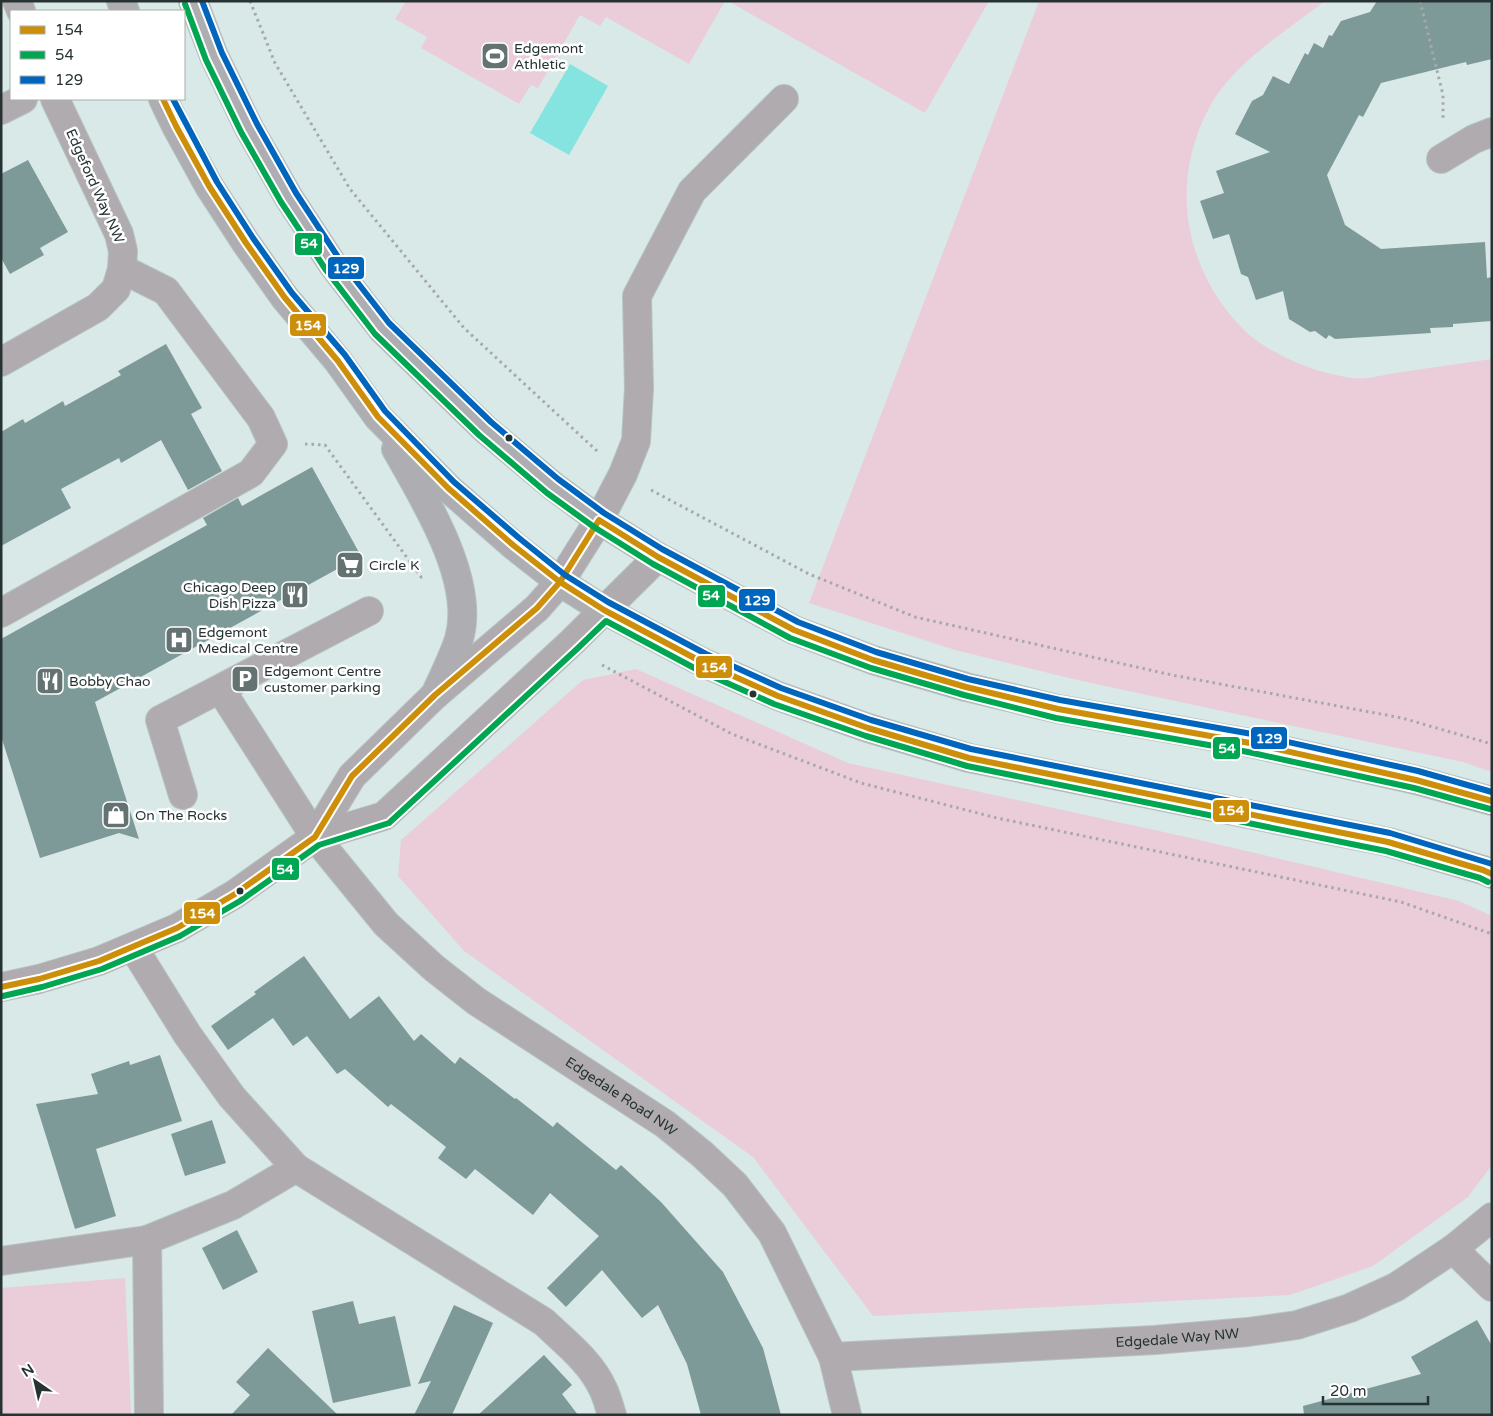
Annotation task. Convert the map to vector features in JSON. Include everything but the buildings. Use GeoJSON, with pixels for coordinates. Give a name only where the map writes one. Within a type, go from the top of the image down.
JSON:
{"type":"FeatureCollection","features":[{"type":"Feature","properties":{"kind":"main road"},"geometry":{"type":"LineString","coordinates":[[193,1],[214,56],[249,128],[289,198],[333,265],[382,329],[485,429],[553,486],[600,520],[658,557],[794,630],[873,660],[966,687],[1058,709],[1250,743],[1416,780],[1492,801]]}},
{"type":"Feature","properties":{"kind":"main road"},"geometry":{"type":"LineString","coordinates":[[163,100],[209,186],[285,298],[338,361],[378,417],[436,520],[458,578],[463,606],[459,639],[435,696]]}},
{"type":"Feature","properties":{"kind":"main road"},"geometry":{"type":"LineString","coordinates":[[378,417],[448,488],[560,582],[604,610],[711,666],[778,696],[878,731],[978,760],[1388,842],[1492,874]]}},
{"type":"Feature","properties":{"kind":"street"},"geometry":{"type":"LineString","coordinates":[[315,837],[352,776],[435,696],[538,608],[560,582],[600,520],[624,474],[636,441],[639,388],[637,296],[692,191],[784,99]]}},
{"type":"Feature","properties":{"kind":"street"},"geometry":{"type":"LineString","coordinates":[[1,110],[21,100]]}},
{"type":"Feature","properties":{"kind":"street","name":"Edgeford Way NW"},"geometry":{"type":"LineString","coordinates":[[1,362],[98,307],[116,289],[122,269],[123,251],[120,234],[55,100]]}},
{"type":"Feature","properties":{"kind":"street"},"geometry":{"type":"LineString","coordinates":[[1441,159],[1492,132]]}},
{"type":"Feature","properties":{"kind":"street"},"geometry":{"type":"LineString","coordinates":[[1,613],[251,473],[273,444],[262,418],[166,291],[122,269]]}},
{"type":"Feature","properties":{"kind":"street"},"geometry":{"type":"LineString","coordinates":[[1,987],[38,979],[99,961],[177,928],[235,894],[315,837],[384,816],[572,642],[658,557]]}},
{"type":"Feature","properties":{"kind":"street"},"geometry":{"type":"LineString","coordinates":[[183,795],[160,720],[221,690],[369,611]]}},
{"type":"Feature","properties":{"kind":"street","name":"Edgedale Road NW"},"geometry":{"type":"LineString","coordinates":[[221,690],[315,837],[386,924],[434,968],[476,1001],[664,1124],[702,1154],[735,1185],[772,1233],[833,1357],[847,1415]]}},
{"type":"Feature","properties":{"kind":"street"},"geometry":{"type":"LineString","coordinates":[[133,947],[187,1034],[232,1097],[296,1168],[544,1322],[588,1366],[602,1388],[612,1415]]}},
{"type":"Feature","properties":{"kind":"street"},"geometry":{"type":"LineString","coordinates":[[1,1261],[147,1240],[233,1205],[296,1168]]}},
{"type":"Feature","properties":{"kind":"street","name":"Edgedale Way NW"},"geometry":{"type":"LineString","coordinates":[[833,1357],[1155,1340],[1248,1332],[1297,1325],[1350,1308],[1396,1287],[1454,1249],[1492,1217]]}},
{"type":"Feature","properties":{"kind":"street"},"geometry":{"type":"LineString","coordinates":[[147,1240],[149,1415]]}},
{"type":"Feature","properties":{"kind":"street"},"geometry":{"type":"LineString","coordinates":[[1454,1249],[1492,1287]]}},
{"type":"Feature","properties":{"kind":"path"},"geometry":{"type":"LineString","coordinates":[[250,1],[275,63],[350,189],[464,328],[579,435],[624,474],[662,497],[809,574],[915,617],[1172,675],[1402,718],[1492,744]]}},
{"type":"Feature","properties":{"kind":"path"},"geometry":{"type":"LineString","coordinates":[[1420,1],[1443,96],[1441,159]]}},
{"type":"Feature","properties":{"kind":"path"},"geometry":{"type":"LineString","coordinates":[[273,444],[325,445],[421,577],[427,577]]}},
{"type":"Feature","properties":{"kind":"path"},"geometry":{"type":"LineString","coordinates":[[602,665],[732,734],[861,783],[997,818],[1401,902],[1492,934]]}},
{"type":"Feature","properties":{"kind":"shaded area","name":"Edgemont Athletic"},"geometry":{"type":"Polygon","coordinates":[[[406,1],[725,1],[689,64],[606,17],[600,26],[580,15],[538,88],[531,85],[519,104],[421,48],[427,37],[395,19],[406,1]]]}},
{"type":"Feature","properties":{"kind":"shaded area"},"geometry":{"type":"Polygon","coordinates":[[[728,1],[989,1],[925,113],[728,1]]]}},
{"type":"Feature","properties":{"kind":"shaded area"},"geometry":{"type":"Polygon","coordinates":[[[1039,1],[1325,1],[1261,49],[1232,77],[1219,92],[1209,108],[1197,137],[1189,166],[1187,195],[1189,225],[1196,253],[1208,281],[1224,306],[1244,330],[1255,339],[1295,362],[1339,376],[1368,378],[1492,359],[1492,772],[1463,762],[1086,682],[955,650],[809,603],[1039,1]]]}},
{"type":"Feature","properties":{"kind":"shaded area"},"geometry":{"type":"Polygon","coordinates":[[[636,669],[848,763],[1191,838],[1459,901],[1492,916],[1492,1165],[1468,1197],[1373,1266],[1290,1295],[873,1316],[753,1157],[464,951],[398,876],[401,840],[583,680],[636,669]]]}},
{"type":"Feature","properties":{"kind":"shaded area"},"geometry":{"type":"Polygon","coordinates":[[[125,1278],[131,1415],[1,1415],[1,1288],[125,1278]]]}},
{"type":"Feature","properties":{"kind":"water"},"geometry":{"type":"Polygon","coordinates":[[[570,64],[608,86],[569,155],[530,133],[570,64]]]}},
{"type":"Feature","properties":{"kind":"transit line","name":"129"},"geometry":{"type":"LineString","coordinates":[[202,1],[222,53],[257,124],[296,193],[340,260],[389,323],[491,422],[558,479],[604,513],[662,549],[798,622],[876,652],[968,679],[1060,700],[1252,734],[1418,771],[1492,792]]}},
{"type":"Feature","properties":{"kind":"transit line","name":"54"},"geometry":{"type":"LineString","coordinates":[[185,4],[206,60],[241,132],[281,202],[326,270],[375,334],[479,435],[547,493],[594,527],[653,564],[790,638],[871,668],[964,695],[1056,718],[1248,752],[1414,788],[1490,809]]}},
{"type":"Feature","properties":{"kind":"transit line","name":"154"},"geometry":{"type":"LineString","coordinates":[[163,100],[209,186],[246,243],[285,298],[338,361],[378,417],[448,488],[513,545],[560,582],[604,610],[702,662],[778,696],[868,728],[969,758],[1388,842],[1492,874]]}},
{"type":"Feature","properties":{"kind":"transit line","name":"129"},"geometry":{"type":"LineString","coordinates":[[174,100],[217,182],[253,238],[292,293],[345,355],[385,411],[454,482],[519,538],[565,575],[608,602],[706,654],[781,688],[871,720],[971,749],[1390,833],[1492,864]]}},
{"type":"Feature","properties":{"kind":"transit line","name":"154"},"geometry":{"type":"LineString","coordinates":[[1,987],[39,979],[99,961],[177,928],[235,894],[315,837],[352,776],[435,695],[537,608],[560,582],[599,520],[658,557],[794,630],[873,660],[966,687],[1058,709],[1250,743],[1416,780],[1492,801]]}},
{"type":"Feature","properties":{"kind":"transit line","name":"54"},"geometry":{"type":"LineString","coordinates":[[3,996],[42,987],[102,969],[180,936],[240,901],[319,845],[389,823],[606,621],[698,670],[774,704],[866,736],[967,766],[1386,851],[1480,878],[1488,882]]}},
{"type":"Feature","properties":{"kind":"place","name":"Edgemont Athletic"},"geometry":{"type":"Point","coordinates":[495,56]}},
{"type":"Feature","properties":{"kind":"place","name":"Circle K"},"geometry":{"type":"Point","coordinates":[350,565]}},
{"type":"Feature","properties":{"kind":"place","name":"Chicago Deep Dish Pizza"},"geometry":{"type":"Point","coordinates":[295,595]}},
{"type":"Feature","properties":{"kind":"place","name":"Edgemont Medical Centre"},"geometry":{"type":"Point","coordinates":[179,640]}},
{"type":"Feature","properties":{"kind":"place","name":"Edgemont Centre customer parking"},"geometry":{"type":"Point","coordinates":[245,679]}},
{"type":"Feature","properties":{"kind":"place","name":"Bobby Chao"},"geometry":{"type":"Point","coordinates":[50,681]}},
{"type":"Feature","properties":{"kind":"place","name":"On The Rocks"},"geometry":{"type":"Point","coordinates":[116,815]}}]}
